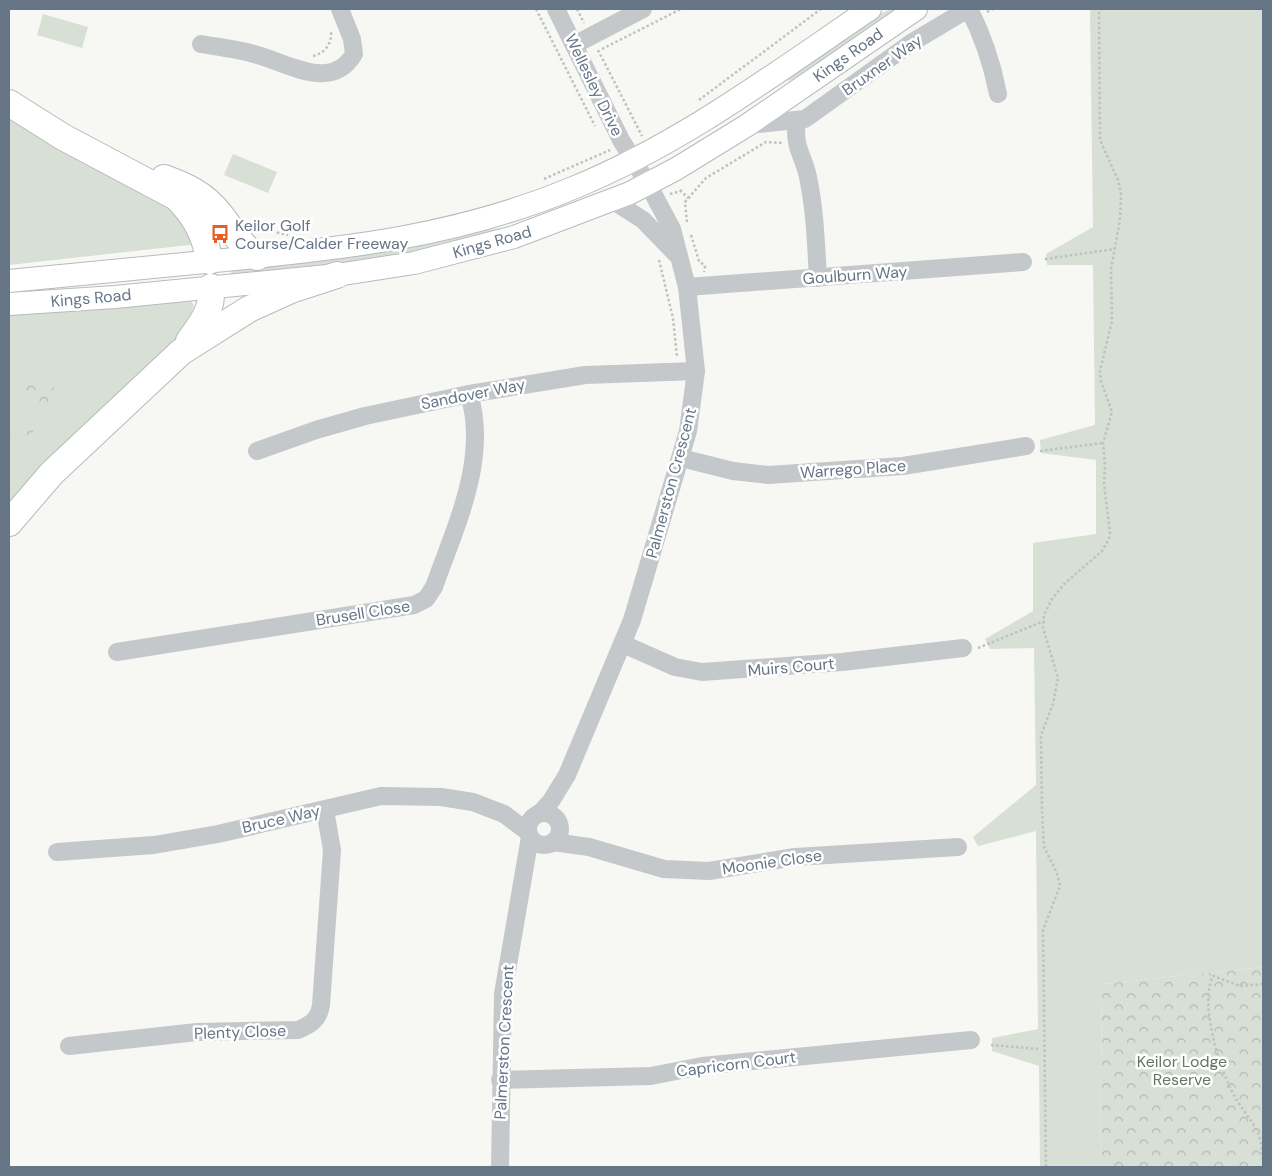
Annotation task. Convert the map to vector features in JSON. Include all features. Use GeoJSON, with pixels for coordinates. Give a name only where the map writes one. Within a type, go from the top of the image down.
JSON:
{"type":"FeatureCollection","features":[{"type":"Feature","properties":{"kind":"highway"},"geometry":{"type":"LineString","coordinates":[[9,103],[42,125],[166,190],[182,203],[200,229],[207,247],[209,261]]}},
{"type":"Feature","properties":{"kind":"highway"},"geometry":{"type":"LineString","coordinates":[[97,155],[164,177],[197,192],[219,212],[237,239],[257,257]]}},
{"type":"Feature","properties":{"kind":"highway"},"geometry":{"type":"LineString","coordinates":[[9,524],[52,472],[181,352],[249,309],[291,290],[337,275]]}},
{"type":"Feature","properties":{"kind":"highway"},"geometry":{"type":"LineString","coordinates":[[181,352],[207,315],[212,297],[212,287]]}},
{"type":"Feature","properties":{"kind":"main road","name":"Kings Road"},"geometry":{"type":"LineString","coordinates":[[9,281],[380,243],[466,225],[567,190],[629,153],[680,136],[870,9]]}},
{"type":"Feature","properties":{"kind":"main road","name":"Kings Road"},"geometry":{"type":"LineString","coordinates":[[9,304],[337,275],[414,263],[523,234],[612,200],[652,191],[916,9]]}},
{"type":"Feature","properties":{"kind":"main road"},"geometry":{"type":"LineString","coordinates":[[209,261],[212,287]]}},
{"type":"Feature","properties":{"kind":"street"},"geometry":{"type":"LineString","coordinates":[[201,44],[254,54],[309,74],[329,73],[346,65],[354,54],[352,40],[340,9]]}},
{"type":"Feature","properties":{"kind":"street","name":"Wellesley Drive"},"geometry":{"type":"LineString","coordinates":[[556,9],[629,153],[652,191]]}},
{"type":"Feature","properties":{"kind":"street"},"geometry":{"type":"LineString","coordinates":[[574,45],[595,44],[643,9]]}},
{"type":"Feature","properties":{"kind":"street","name":"Bruxner Way"},"geometry":{"type":"LineString","coordinates":[[746,126],[767,122],[797,121],[813,114],[911,43],[968,9],[981,31],[989,54],[998,94]]}},
{"type":"Feature","properties":{"kind":"street"},"geometry":{"type":"LineString","coordinates":[[797,121],[795,141],[804,162],[812,198],[818,278]]}},
{"type":"Feature","properties":{"kind":"street","name":"Palmerston Crescent"},"geometry":{"type":"LineString","coordinates":[[539,813],[551,801],[567,775],[624,644],[645,580],[688,431],[696,371],[687,287],[672,229],[652,191]]}},
{"type":"Feature","properties":{"kind":"street"},"geometry":{"type":"LineString","coordinates":[[612,200],[643,220],[680,259]]}},
{"type":"Feature","properties":{"kind":"street","name":"Goulburn Way"},"geometry":{"type":"LineString","coordinates":[[687,287],[1023,262]]}},
{"type":"Feature","properties":{"kind":"street","name":"Sandover Way"},"geometry":{"type":"LineString","coordinates":[[256,452],[316,430],[365,416],[469,394],[585,375],[696,371]]}},
{"type":"Feature","properties":{"kind":"street","name":"Brusell Close"},"geometry":{"type":"LineString","coordinates":[[117,652],[414,605],[426,599],[434,587],[469,482],[476,445],[475,422],[469,394]]}},
{"type":"Feature","properties":{"kind":"street","name":"Warrego Place"},"geometry":{"type":"LineString","coordinates":[[681,458],[733,471],[768,475],[903,466],[1026,446]]}},
{"type":"Feature","properties":{"kind":"street","name":"Muirs Court"},"geometry":{"type":"LineString","coordinates":[[624,644],[675,667],[702,672],[842,662],[963,648]]}},
{"type":"Feature","properties":{"kind":"street","name":"Palmerston Crescent"},"geometry":{"type":"LineString","coordinates":[[558,821],[567,775]]}},
{"type":"Feature","properties":{"kind":"street","name":"Bruce Way"},"geometry":{"type":"LineString","coordinates":[[57,852],[154,845],[325,810],[381,796],[421,797],[473,802],[504,814],[529,835]]}},
{"type":"Feature","properties":{"kind":"street","name":"Plenty Close"},"geometry":{"type":"LineString","coordinates":[[69,1046],[197,1032],[298,1030],[311,1024],[320,1013],[321,1005],[332,850],[325,810]]}},
{"type":"Feature","properties":{"kind":"street"},"geometry":{"type":"LineString","coordinates":[[539,813],[550,814],[558,821],[560,834],[550,843],[538,844],[529,835],[530,821],[539,813]]}},
{"type":"Feature","properties":{"kind":"street","name":"Bruce Way"},"geometry":{"type":"LineString","coordinates":[[504,814],[539,813]]}},
{"type":"Feature","properties":{"kind":"street","name":"Moonie Close"},"geometry":{"type":"LineString","coordinates":[[558,821],[572,836],[589,847]]}},
{"type":"Feature","properties":{"kind":"street","name":"Palmerston Crescent"},"geometry":{"type":"LineString","coordinates":[[500,1167],[500,1080],[503,994],[513,927],[523,888],[529,835]]}},
{"type":"Feature","properties":{"kind":"street","name":"Palmerston Crescent"},"geometry":{"type":"LineString","coordinates":[[523,888],[540,854],[550,843]]}},
{"type":"Feature","properties":{"kind":"street","name":"Moonie Close"},"geometry":{"type":"LineString","coordinates":[[550,843],[589,847],[664,869],[709,871],[795,856],[958,847]]}},
{"type":"Feature","properties":{"kind":"street","name":"Capricorn Court"},"geometry":{"type":"LineString","coordinates":[[500,1080],[651,1076],[702,1066],[971,1040]]}},
{"type":"Feature","properties":{"kind":"path"},"geometry":{"type":"LineString","coordinates":[[536,9],[599,133]]}},
{"type":"Feature","properties":{"kind":"path"},"geometry":{"type":"LineString","coordinates":[[539,181],[629,153],[644,137],[577,9]]}},
{"type":"Feature","properties":{"kind":"path"},"geometry":{"type":"LineString","coordinates":[[595,44],[680,9]]}},
{"type":"Feature","properties":{"kind":"path"},"geometry":{"type":"LineString","coordinates":[[696,103],[821,9]]}},
{"type":"Feature","properties":{"kind":"path"},"geometry":{"type":"LineString","coordinates":[[1046,1167],[1043,930],[1060,886],[1057,873],[1044,847],[1041,735],[1053,704],[1058,678],[1043,628],[1052,600],[1064,584],[1102,551],[1110,539],[1104,484],[1103,443],[1112,412],[1101,382],[1100,371],[1112,321],[1111,278],[1120,220],[1120,194],[1118,180],[1100,140],[1099,9]]}},
{"type":"Feature","properties":{"kind":"path"},"geometry":{"type":"LineString","coordinates":[[309,58],[317,55],[329,46],[332,39],[328,24]]}},
{"type":"Feature","properties":{"kind":"path"},"geometry":{"type":"LineString","coordinates":[[652,191],[681,191],[688,198]]}},
{"type":"Feature","properties":{"kind":"path"},"geometry":{"type":"LineString","coordinates":[[237,239],[264,231],[294,237]]}},
{"type":"Feature","properties":{"kind":"path"},"geometry":{"type":"LineString","coordinates":[[1045,259],[1115,249]]}},
{"type":"Feature","properties":{"kind":"path"},"geometry":{"type":"LineString","coordinates":[[657,252],[674,318],[678,372]]}},
{"type":"Feature","properties":{"kind":"path"},"geometry":{"type":"LineString","coordinates":[[1026,446],[1038,451],[1103,443]]}},
{"type":"Feature","properties":{"kind":"path"},"geometry":{"type":"LineString","coordinates":[[963,648],[978,648],[1044,621]]}},
{"type":"Feature","properties":{"kind":"path"},"geometry":{"type":"LineString","coordinates":[[1263,984],[1240,986],[1212,976],[1209,1002],[1215,1048],[1222,1072],[1236,1100],[1257,1131],[1260,1138],[1263,1162]]}},
{"type":"Feature","properties":{"kind":"path"},"geometry":{"type":"LineString","coordinates":[[991,1045],[1038,1049]]}},
{"type":"Feature","properties":{"kind":"green space"},"geometry":{"type":"Polygon","coordinates":[[[890,9],[902,9],[812,69],[789,81],[785,76],[866,21],[890,9]]]}},
{"type":"Feature","properties":{"kind":"green space"},"geometry":{"type":"Polygon","coordinates":[[[1090,9],[1263,9],[1263,967],[1102,984],[1100,1167],[1040,1167],[1039,1066],[992,1051],[992,1038],[1038,1029],[1036,831],[978,846],[973,837],[1036,785],[1034,648],[990,649],[985,639],[1033,611],[1033,543],[1096,534],[1096,460],[1041,453],[1040,440],[1095,425],[1093,265],[1047,265],[1046,254],[1093,227],[1090,9]]]}},
{"type":"Feature","properties":{"kind":"green space"},"geometry":{"type":"Polygon","coordinates":[[[43,14],[88,27],[82,48],[37,35],[43,14]]]}},
{"type":"Feature","properties":{"kind":"green space"},"geometry":{"type":"Polygon","coordinates":[[[9,112],[159,195],[198,244],[9,265],[9,112]]]}},
{"type":"Feature","properties":{"kind":"green space"},"geometry":{"type":"Polygon","coordinates":[[[233,154],[277,172],[268,193],[224,175],[233,154]]]}},
{"type":"Feature","properties":{"kind":"green space"},"geometry":{"type":"Polygon","coordinates":[[[501,228],[503,233],[441,250],[232,278],[231,267],[501,228]]]}},
{"type":"Feature","properties":{"kind":"green space"},"geometry":{"type":"Polygon","coordinates":[[[189,297],[194,306],[189,320],[173,343],[9,510],[9,313],[189,297]]]}},
{"type":"Feature","properties":{"kind":"green space"},"geometry":{"type":"Polygon","coordinates":[[[28,382],[56,388],[60,396],[52,406],[26,402],[19,392],[20,387],[28,382]]]}},
{"type":"Feature","properties":{"kind":"green space"},"geometry":{"type":"Polygon","coordinates":[[[28,424],[33,429],[33,433],[9,442],[9,430],[28,424]]]}},
{"type":"Feature","properties":{"kind":"green space","name":"Keilor Lodge Reserve"},"geometry":{"type":"Polygon","coordinates":[[[1263,967],[1263,1167],[1100,1167],[1102,984],[1263,967]]]}},
{"type":"Feature","properties":{"kind":"place","name":"Keilor Golf Course/Calder Freeway"},"geometry":{"type":"Point","coordinates":[220,234]}}]}
